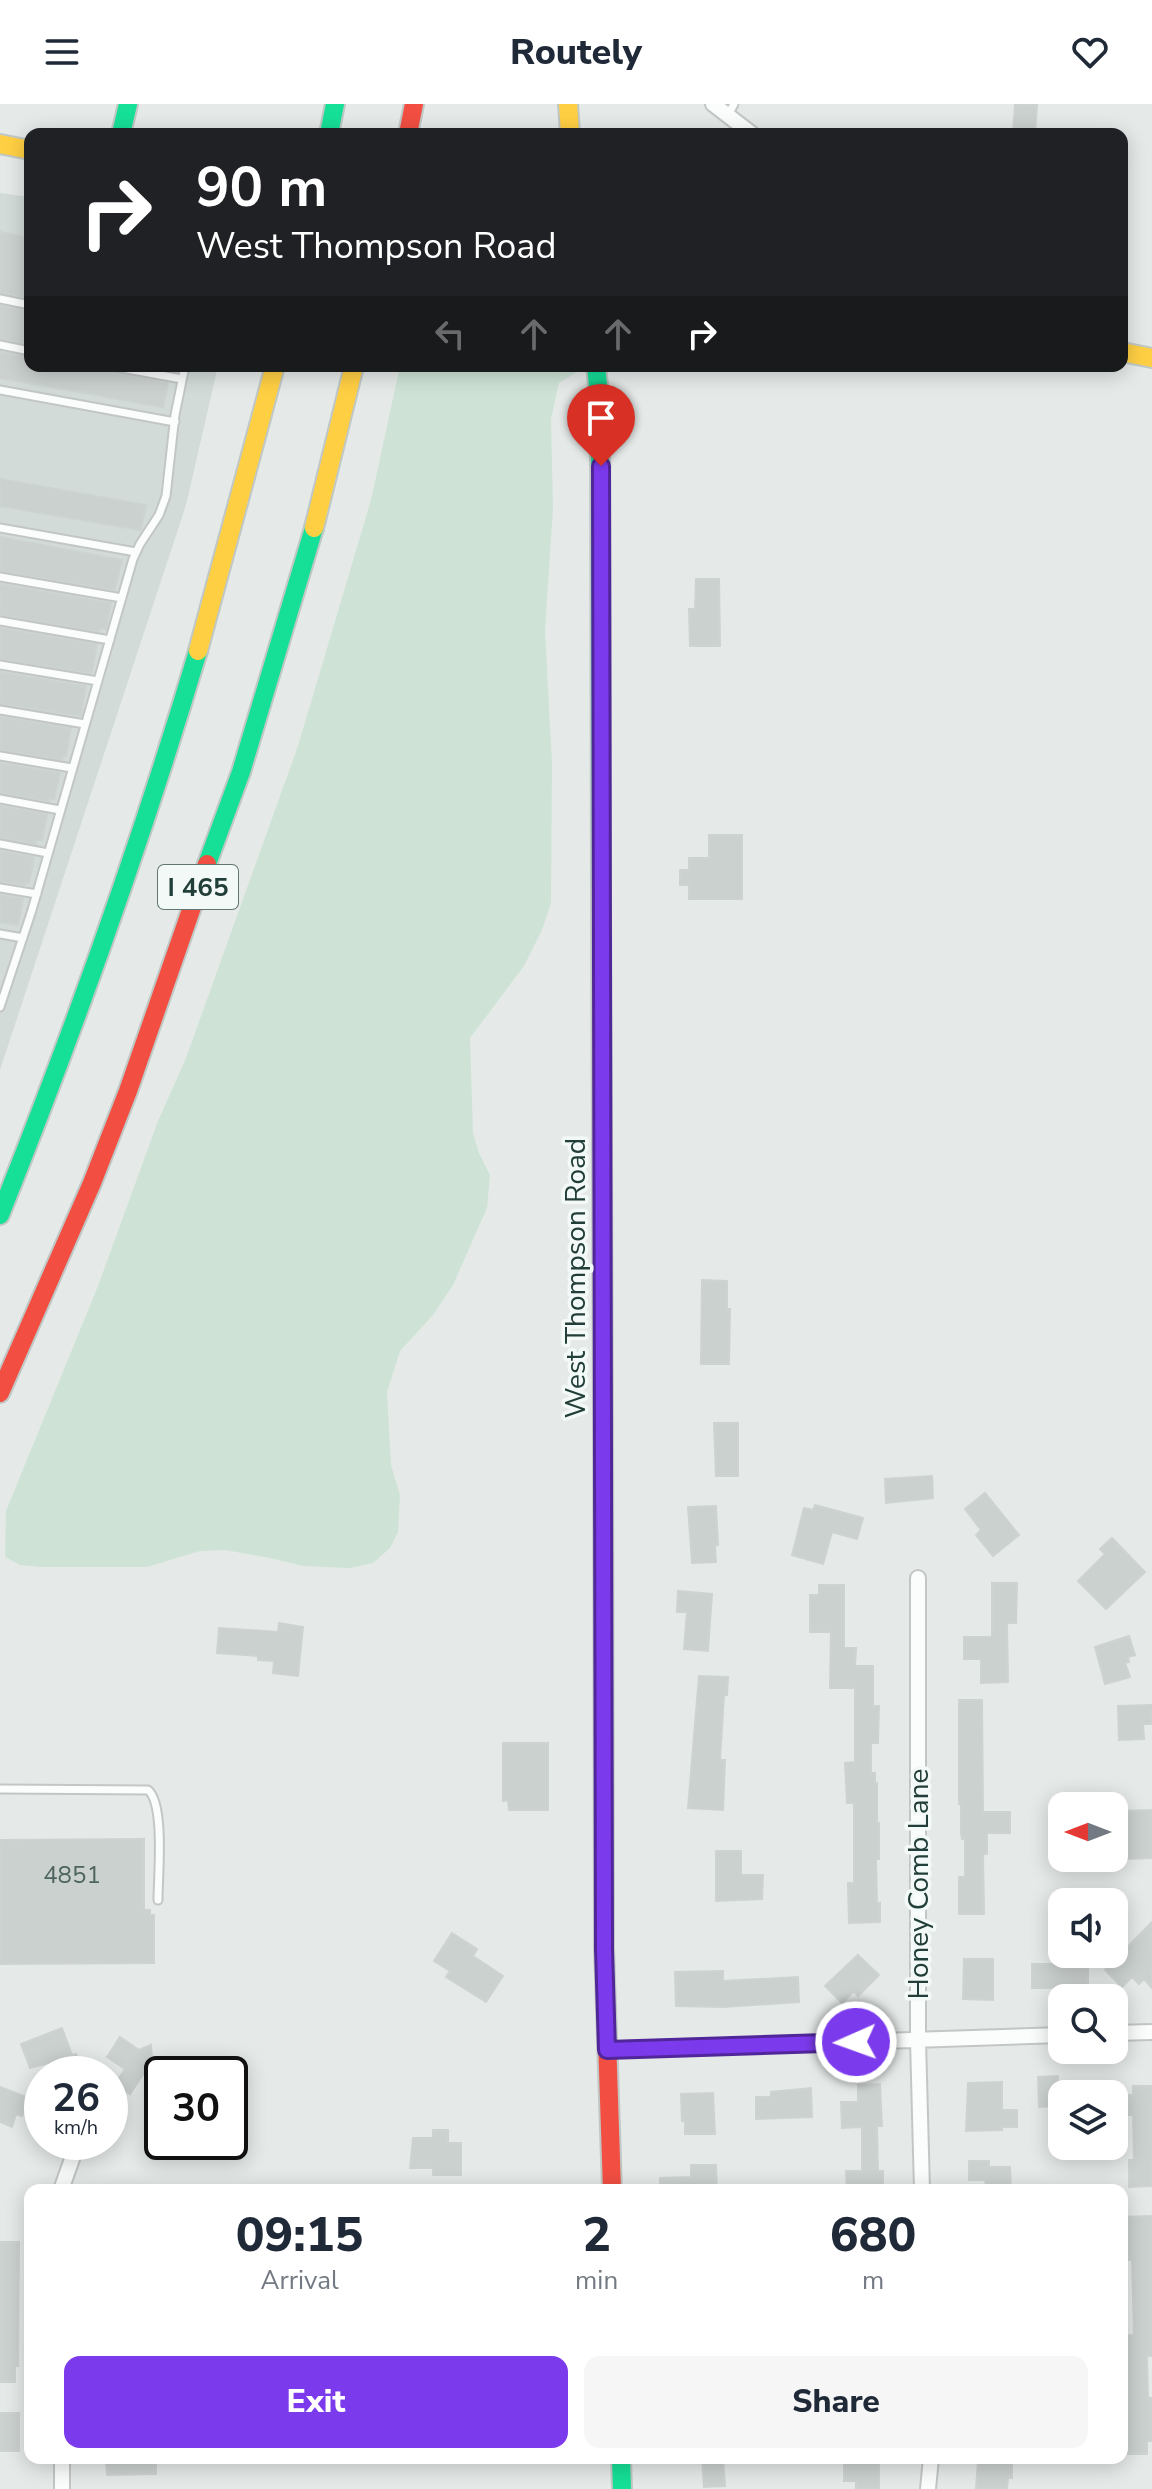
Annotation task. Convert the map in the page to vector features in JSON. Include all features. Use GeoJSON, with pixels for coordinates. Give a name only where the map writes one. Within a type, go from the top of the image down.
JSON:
{"type":"FeatureCollection","features":[{"type":"Feature","properties":{"kind":"main road"},"geometry":{"type":"LineString","coordinates":[[122,128],[128,104]]}},
{"type":"Feature","properties":{"kind":"main road"},"geometry":{"type":"LineString","coordinates":[[330,128],[335,104]]}},
{"type":"Feature","properties":{"kind":"main road"},"geometry":{"type":"LineString","coordinates":[[409,128],[414,104]]}},
{"type":"Feature","properties":{"kind":"main road"},"geometry":{"type":"LineString","coordinates":[[568,104],[570,128]]}},
{"type":"Feature","properties":{"kind":"main road"},"geometry":{"type":"LineString","coordinates":[[0,144],[24,149]]}},
{"type":"Feature","properties":{"kind":"main road"},"geometry":{"type":"LineString","coordinates":[[1128,353],[1152,358]]}},
{"type":"Feature","properties":{"kind":"main road","name":"I 465"},"geometry":{"type":"LineString","coordinates":[[0,1215],[76,1020],[146,817],[205,626],[273,372]]}},
{"type":"Feature","properties":{"kind":"main road","name":"I 465"},"geometry":{"type":"LineString","coordinates":[[0,1393],[92,1183],[128,1091],[241,772],[308,550],[352,372]]}},
{"type":"Feature","properties":{"kind":"main road","name":"West Thompson Road"},"geometry":{"type":"LineString","coordinates":[[597,372],[600,405],[604,1949],[612,2184]]}},
{"type":"Feature","properties":{"kind":"main road"},"geometry":{"type":"LineString","coordinates":[[621,2464],[622,2489]]}},
{"type":"Feature","properties":{"kind":"street"},"geometry":{"type":"LineString","coordinates":[[713,104],[731,110],[747,128]]}},
{"type":"Feature","properties":{"kind":"street","name":"Honey Comb Lane"},"geometry":{"type":"LineString","coordinates":[[918,1578],[918,2040],[922,2184]]}},
{"type":"Feature","properties":{"kind":"street"},"geometry":{"type":"LineString","coordinates":[[1128,2033],[1152,2032]]}},
{"type":"Feature","properties":{"kind":"street"},"geometry":{"type":"LineString","coordinates":[[607,2050],[1048,2035]]}},
{"type":"Feature","properties":{"kind":"street"},"geometry":{"type":"LineString","coordinates":[[63,2184],[72,2160]]}},
{"type":"Feature","properties":{"kind":"street"},"geometry":{"type":"LineString","coordinates":[[62,2464],[62,2489]]}},
{"type":"Feature","properties":{"kind":"street"},"geometry":{"type":"LineString","coordinates":[[928,2489],[930,2464]]}},
{"type":"Feature","properties":{"kind":"lane"},"geometry":{"type":"LineString","coordinates":[[0,299],[24,304]]}},
{"type":"Feature","properties":{"kind":"lane"},"geometry":{"type":"LineString","coordinates":[[0,345],[24,350]]}},
{"type":"Feature","properties":{"kind":"lane"},"geometry":{"type":"LineString","coordinates":[[144,372],[182,379]]}},
{"type":"Feature","properties":{"kind":"lane"},"geometry":{"type":"LineString","coordinates":[[0,1007],[37,894],[136,552],[159,515],[166,496],[184,372]]}},
{"type":"Feature","properties":{"kind":"lane"},"geometry":{"type":"LineString","coordinates":[[0,390],[175,422]]}},
{"type":"Feature","properties":{"kind":"lane"},"geometry":{"type":"LineString","coordinates":[[0,528],[136,552]]}},
{"type":"Feature","properties":{"kind":"lane"},"geometry":{"type":"LineString","coordinates":[[0,577],[122,598]]}},
{"type":"Feature","properties":{"kind":"lane"},"geometry":{"type":"LineString","coordinates":[[0,621],[110,640]]}},
{"type":"Feature","properties":{"kind":"lane"},"geometry":{"type":"LineString","coordinates":[[0,665],[98,681]]}},
{"type":"Feature","properties":{"kind":"lane"},"geometry":{"type":"LineString","coordinates":[[0,710],[85,724]]}},
{"type":"Feature","properties":{"kind":"lane"},"geometry":{"type":"LineString","coordinates":[[0,756],[72,768]]}},
{"type":"Feature","properties":{"kind":"lane"},"geometry":{"type":"LineString","coordinates":[[0,799],[60,810]]}},
{"type":"Feature","properties":{"kind":"lane"},"geometry":{"type":"LineString","coordinates":[[0,844],[48,853]]}},
{"type":"Feature","properties":{"kind":"lane"},"geometry":{"type":"LineString","coordinates":[[0,888],[37,894]]}},
{"type":"Feature","properties":{"kind":"lane"},"geometry":{"type":"LineString","coordinates":[[0,934],[23,938]]}},
{"type":"Feature","properties":{"kind":"lane"},"geometry":{"type":"LineString","coordinates":[[0,975],[10,977]]}},
{"type":"Feature","properties":{"kind":"lane"},"geometry":{"type":"LineString","coordinates":[[0,1789],[148,1790],[155,1796],[158,1812],[158,1900]]}},
{"type":"Feature","properties":{"kind":"shaded area"},"geometry":{"type":"Polygon","coordinates":[[[0,193],[24,196],[24,372],[217,372],[186,505],[0,1070],[0,193]]]}},
{"type":"Feature","properties":{"kind":"green space"},"geometry":{"type":"Polygon","coordinates":[[[399,372],[577,372],[559,383],[551,419],[553,508],[545,631],[552,763],[551,903],[524,966],[470,1038],[473,1133],[490,1175],[487,1208],[453,1285],[433,1315],[400,1351],[387,1392],[391,1465],[400,1495],[398,1532],[390,1548],[373,1563],[350,1568],[303,1566],[225,1550],[200,1551],[147,1567],[20,1565],[5,1557],[6,1511],[98,1286],[158,1121],[186,1058],[298,746],[371,500],[399,372]]]}},
{"type":"Feature","properties":{"kind":"building"},"geometry":{"type":"Polygon","coordinates":[[[1015,104],[1037,105],[1035,128],[1013,128],[1015,104]]]}},
{"type":"Feature","properties":{"kind":"building"},"geometry":{"type":"Polygon","coordinates":[[[0,232],[24,237],[24,297],[0,293],[0,232]]]}},
{"type":"Feature","properties":{"kind":"building"},"geometry":{"type":"Polygon","coordinates":[[[0,306],[24,310],[24,343],[0,339],[0,306]]]}},
{"type":"Feature","properties":{"kind":"building"},"geometry":{"type":"Polygon","coordinates":[[[0,352],[24,356],[24,372],[111,372],[168,383],[163,407],[0,378],[0,352]]]}},
{"type":"Feature","properties":{"kind":"building"},"geometry":{"type":"Polygon","coordinates":[[[0,479],[146,505],[141,530],[0,506],[0,479]]]}},
{"type":"Feature","properties":{"kind":"building"},"geometry":{"type":"Polygon","coordinates":[[[0,537],[122,560],[114,590],[0,571],[0,537]]]}},
{"type":"Feature","properties":{"kind":"building"},"geometry":{"type":"Polygon","coordinates":[[[696,579],[719,579],[720,646],[690,646],[689,609],[695,609],[696,579]]]}},
{"type":"Feature","properties":{"kind":"building"},"geometry":{"type":"Polygon","coordinates":[[[0,584],[111,603],[106,629],[100,628],[99,632],[0,615],[0,584]]]}},
{"type":"Feature","properties":{"kind":"building"},"geometry":{"type":"Polygon","coordinates":[[[0,628],[97,644],[92,672],[0,659],[0,628]]]}},
{"type":"Feature","properties":{"kind":"building"},"geometry":{"type":"Polygon","coordinates":[[[0,672],[86,686],[81,716],[0,704],[0,672]]]}},
{"type":"Feature","properties":{"kind":"building"},"geometry":{"type":"Polygon","coordinates":[[[0,717],[71,728],[66,756],[62,760],[0,750],[0,717]]]}},
{"type":"Feature","properties":{"kind":"building"},"geometry":{"type":"Polygon","coordinates":[[[0,763],[60,773],[54,799],[50,798],[49,801],[0,793],[0,763]]]}},
{"type":"Feature","properties":{"kind":"building"},"geometry":{"type":"Polygon","coordinates":[[[0,806],[47,814],[42,840],[37,840],[36,844],[0,838],[0,806]]]}},
{"type":"Feature","properties":{"kind":"building"},"geometry":{"type":"Polygon","coordinates":[[[709,835],[742,835],[742,899],[689,899],[689,885],[680,885],[680,870],[689,870],[689,858],[709,858],[709,835]]]}},
{"type":"Feature","properties":{"kind":"building"},"geometry":{"type":"Polygon","coordinates":[[[0,851],[34,857],[29,883],[0,882],[0,851]]]}},
{"type":"Feature","properties":{"kind":"building"},"geometry":{"type":"Polygon","coordinates":[[[0,895],[23,898],[18,925],[0,922],[0,895]]]}},
{"type":"Feature","properties":{"kind":"building"},"geometry":{"type":"Polygon","coordinates":[[[702,1280],[727,1281],[729,1364],[701,1364],[702,1280]]]}},
{"type":"Feature","properties":{"kind":"building"},"geometry":{"type":"Polygon","coordinates":[[[714,1423],[738,1423],[738,1476],[716,1476],[714,1423]]]}},
{"type":"Feature","properties":{"kind":"building"},"geometry":{"type":"Polygon","coordinates":[[[932,1476],[933,1498],[886,1503],[885,1479],[932,1476]]]}},
{"type":"Feature","properties":{"kind":"building"},"geometry":{"type":"Polygon","coordinates":[[[985,1493],[1019,1535],[993,1556],[976,1535],[981,1530],[965,1509],[985,1493]]]}},
{"type":"Feature","properties":{"kind":"building"},"geometry":{"type":"Polygon","coordinates":[[[815,1505],[863,1518],[857,1539],[832,1532],[823,1564],[792,1555],[804,1508],[813,1510],[815,1505]]]}},
{"type":"Feature","properties":{"kind":"building"},"geometry":{"type":"Polygon","coordinates":[[[716,1506],[716,1562],[692,1563],[688,1507],[716,1506]]]}},
{"type":"Feature","properties":{"kind":"building"},"geometry":{"type":"Polygon","coordinates":[[[1112,1538],[1145,1572],[1106,1609],[1078,1581],[1105,1554],[1100,1549],[1112,1538]]]}},
{"type":"Feature","properties":{"kind":"building"},"geometry":{"type":"Polygon","coordinates":[[[992,1583],[1017,1583],[1016,1623],[1007,1623],[1008,1682],[981,1683],[981,1659],[964,1659],[964,1637],[992,1637],[992,1583]]]}},
{"type":"Feature","properties":{"kind":"building"},"geometry":{"type":"Polygon","coordinates":[[[819,1585],[844,1585],[844,1648],[856,1648],[855,1666],[873,1666],[873,1706],[879,1706],[878,1743],[871,1743],[871,1773],[875,1773],[877,1783],[879,1859],[876,1859],[880,1922],[849,1923],[848,1883],[854,1883],[854,1803],[847,1803],[845,1763],[855,1762],[855,1688],[830,1688],[831,1632],[810,1632],[810,1595],[819,1595],[819,1585]]]}},
{"type":"Feature","properties":{"kind":"building"},"geometry":{"type":"Polygon","coordinates":[[[678,1591],[712,1594],[708,1651],[684,1649],[687,1612],[677,1612],[678,1591]]]}},
{"type":"Feature","properties":{"kind":"building"},"geometry":{"type":"Polygon","coordinates":[[[279,1623],[303,1627],[298,1676],[273,1673],[274,1661],[258,1660],[258,1656],[217,1653],[219,1628],[278,1632],[279,1623]]]}},
{"type":"Feature","properties":{"kind":"building"},"geometry":{"type":"Polygon","coordinates":[[[1129,1636],[1135,1655],[1128,1657],[1129,1662],[1125,1663],[1130,1677],[1105,1684],[1095,1647],[1129,1636]]]}},
{"type":"Feature","properties":{"kind":"building"},"geometry":{"type":"Polygon","coordinates":[[[699,1676],[728,1677],[720,1760],[725,1760],[723,1810],[688,1808],[699,1676]]]}},
{"type":"Feature","properties":{"kind":"building"},"geometry":{"type":"Polygon","coordinates":[[[959,1700],[982,1700],[983,1812],[1010,1812],[1010,1833],[987,1833],[987,1854],[983,1854],[984,1914],[959,1914],[959,1877],[965,1877],[965,1839],[962,1839],[959,1804],[959,1700]]]}},
{"type":"Feature","properties":{"kind":"building"},"geometry":{"type":"Polygon","coordinates":[[[1152,1705],[1152,1724],[1143,1724],[1144,1739],[1119,1740],[1118,1706],[1152,1705]]]}},
{"type":"Feature","properties":{"kind":"building"},"geometry":{"type":"Polygon","coordinates":[[[503,1743],[548,1743],[548,1810],[509,1810],[508,1800],[503,1801],[503,1743]]]}},
{"type":"Feature","properties":{"kind":"building"},"geometry":{"type":"Polygon","coordinates":[[[1151,1810],[1152,1858],[1128,1859],[1128,1811],[1151,1810]]]}},
{"type":"Feature","properties":{"kind":"building"},"geometry":{"type":"Polygon","coordinates":[[[144,1839],[144,1910],[150,1910],[150,1915],[154,1915],[154,1963],[0,1964],[0,1840],[144,1839]]]}},
{"type":"Feature","properties":{"kind":"building"},"geometry":{"type":"Polygon","coordinates":[[[716,1851],[741,1851],[741,1875],[763,1875],[762,1899],[716,1901],[716,1851]]]}},
{"type":"Feature","properties":{"kind":"building"},"geometry":{"type":"Polygon","coordinates":[[[1152,1922],[1152,1988],[1144,1979],[1139,1984],[1132,1977],[1125,1984],[1119,1984],[1105,1970],[1128,1968],[1128,1947],[1152,1922]]]}},
{"type":"Feature","properties":{"kind":"building"},"geometry":{"type":"Polygon","coordinates":[[[452,1933],[477,1949],[473,1956],[503,1976],[486,2002],[446,1977],[450,1971],[434,1961],[452,1933]]]}},
{"type":"Feature","properties":{"kind":"building"},"geometry":{"type":"Polygon","coordinates":[[[858,1955],[879,1975],[858,1996],[854,1991],[842,2003],[825,1986],[858,1955]]]}},
{"type":"Feature","properties":{"kind":"building"},"geometry":{"type":"Polygon","coordinates":[[[964,1959],[993,1959],[993,2000],[963,1999],[964,1959]]]}},
{"type":"Feature","properties":{"kind":"building"},"geometry":{"type":"Polygon","coordinates":[[[1032,1964],[1048,1964],[1048,1968],[1088,1968],[1088,1984],[1048,1984],[1048,1988],[1032,1988],[1032,1964]]]}},
{"type":"Feature","properties":{"kind":"building"},"geometry":{"type":"Polygon","coordinates":[[[723,1971],[723,1981],[798,1977],[799,2002],[723,2007],[676,2006],[675,1972],[723,1971]]]}},
{"type":"Feature","properties":{"kind":"building"},"geometry":{"type":"Polygon","coordinates":[[[62,2028],[72,2055],[77,2056],[26,2056],[21,2044],[62,2028]]]}},
{"type":"Feature","properties":{"kind":"building"},"geometry":{"type":"Polygon","coordinates":[[[120,2037],[139,2050],[151,2045],[152,2056],[144,2056],[144,2073],[130,2094],[128,2056],[108,2056],[120,2037]]]}},
{"type":"Feature","properties":{"kind":"building"},"geometry":{"type":"Polygon","coordinates":[[[1058,2076],[1058,2080],[1048,2080],[1048,2107],[1039,2107],[1038,2077],[1058,2076]]]}},
{"type":"Feature","properties":{"kind":"building"},"geometry":{"type":"Polygon","coordinates":[[[1002,2082],[1002,2110],[1017,2110],[1017,2127],[966,2131],[968,2083],[1002,2082]]]}},
{"type":"Feature","properties":{"kind":"building"},"geometry":{"type":"Polygon","coordinates":[[[880,2084],[882,2126],[877,2126],[878,2171],[883,2171],[883,2184],[847,2184],[846,2171],[862,2171],[862,2127],[842,2128],[841,2102],[858,2102],[858,2085],[880,2084]]]}},
{"type":"Feature","properties":{"kind":"building"},"geometry":{"type":"Polygon","coordinates":[[[1133,2086],[1152,2086],[1152,2186],[1129,2187],[1129,2160],[1134,2160],[1133,2115],[1129,2115],[1129,2095],[1133,2095],[1133,2086]]]}},
{"type":"Feature","properties":{"kind":"building"},"geometry":{"type":"Polygon","coordinates":[[[0,2087],[24,2096],[24,2111],[22,2116],[16,2114],[12,2127],[0,2122],[0,2087]]]}},
{"type":"Feature","properties":{"kind":"building"},"geometry":{"type":"Polygon","coordinates":[[[811,2088],[812,2117],[756,2119],[756,2097],[771,2097],[771,2092],[811,2088]]]}},
{"type":"Feature","properties":{"kind":"building"},"geometry":{"type":"Polygon","coordinates":[[[713,2093],[715,2134],[685,2134],[681,2094],[713,2093]]]}},
{"type":"Feature","properties":{"kind":"building"},"geometry":{"type":"Polygon","coordinates":[[[433,2130],[448,2130],[448,2143],[461,2143],[461,2175],[433,2175],[433,2168],[410,2168],[413,2138],[433,2138],[433,2130]]]}},
{"type":"Feature","properties":{"kind":"building"},"geometry":{"type":"Polygon","coordinates":[[[969,2161],[989,2161],[989,2167],[1010,2167],[1011,2184],[969,2180],[969,2161]]]}},
{"type":"Feature","properties":{"kind":"building"},"geometry":{"type":"Polygon","coordinates":[[[691,2165],[716,2165],[717,2184],[660,2184],[660,2178],[691,2177],[691,2165]]]}},
{"type":"Feature","properties":{"kind":"building"},"geometry":{"type":"Polygon","coordinates":[[[1152,2216],[1152,2356],[1147,2356],[1148,2398],[1152,2398],[1152,2441],[1147,2441],[1147,2454],[1128,2454],[1128,2336],[1134,2335],[1128,2217],[1152,2216]]]}},
{"type":"Feature","properties":{"kind":"building"},"geometry":{"type":"Polygon","coordinates":[[[0,2242],[19,2242],[18,2366],[15,2366],[15,2382],[0,2382],[0,2242]]]}},
{"type":"Feature","properties":{"kind":"building"},"geometry":{"type":"Polygon","coordinates":[[[0,2413],[19,2413],[19,2451],[0,2451],[0,2413]]]}},
{"type":"Feature","properties":{"kind":"building"},"geometry":{"type":"Polygon","coordinates":[[[106,2464],[156,2464],[156,2474],[107,2475],[106,2464]]]}},
{"type":"Feature","properties":{"kind":"building"},"geometry":{"type":"Polygon","coordinates":[[[702,2464],[723,2464],[725,2486],[704,2487],[702,2464]]]}},
{"type":"Feature","properties":{"kind":"building"},"geometry":{"type":"Polygon","coordinates":[[[844,2464],[879,2464],[879,2489],[856,2489],[856,2481],[844,2481],[844,2464]]]}},
{"type":"Feature","properties":{"kind":"building"},"geometry":{"type":"Polygon","coordinates":[[[978,2464],[1012,2464],[1012,2478],[1008,2478],[1007,2489],[976,2489],[978,2464]]]}},
{"type":"Feature","properties":{"kind":"traffic: fast"},"geometry":{"type":"LineString","coordinates":[[122,128],[128,104]]}},
{"type":"Feature","properties":{"kind":"traffic: fast"},"geometry":{"type":"LineString","coordinates":[[330,128],[335,104]]}},
{"type":"Feature","properties":{"kind":"traffic: fast"},"geometry":{"type":"LineString","coordinates":[[597,372],[600,405],[601,894]]}},
{"type":"Feature","properties":{"kind":"traffic: fast"},"geometry":{"type":"LineString","coordinates":[[207,864],[241,772],[314,528]]}},
{"type":"Feature","properties":{"kind":"traffic: fast"},"geometry":{"type":"LineString","coordinates":[[0,1215],[105,936],[198,651]]}},
{"type":"Feature","properties":{"kind":"traffic: fast"},"geometry":{"type":"LineString","coordinates":[[603,1420],[604,1948]]}},
{"type":"Feature","properties":{"kind":"traffic: fast"},"geometry":{"type":"LineString","coordinates":[[621,2464],[622,2489]]}},
{"type":"Feature","properties":{"kind":"traffic: slow"},"geometry":{"type":"LineString","coordinates":[[568,104],[570,128]]}},
{"type":"Feature","properties":{"kind":"traffic: slow"},"geometry":{"type":"LineString","coordinates":[[0,144],[24,149]]}},
{"type":"Feature","properties":{"kind":"traffic: slow"},"geometry":{"type":"LineString","coordinates":[[1128,353],[1152,358]]}},
{"type":"Feature","properties":{"kind":"traffic: slow"},"geometry":{"type":"LineString","coordinates":[[198,651],[273,372]]}},
{"type":"Feature","properties":{"kind":"traffic: slow"},"geometry":{"type":"LineString","coordinates":[[314,528],[353,372]]}},
{"type":"Feature","properties":{"kind":"traffic: slow"},"geometry":{"type":"LineString","coordinates":[[601,894],[603,1420]]}},
{"type":"Feature","properties":{"kind":"traffic: jam"},"geometry":{"type":"LineString","coordinates":[[409,128],[414,104]]}},
{"type":"Feature","properties":{"kind":"traffic: jam"},"geometry":{"type":"LineString","coordinates":[[0,1393],[92,1183],[128,1091],[207,864]]}},
{"type":"Feature","properties":{"kind":"traffic: jam"},"geometry":{"type":"LineString","coordinates":[[604,1948],[612,2184]]}},
{"type":"Feature","properties":{"kind":"route"},"geometry":{"type":"LineString","coordinates":[[601,466],[604,1949],[607,2050],[856,2042]]}}]}
